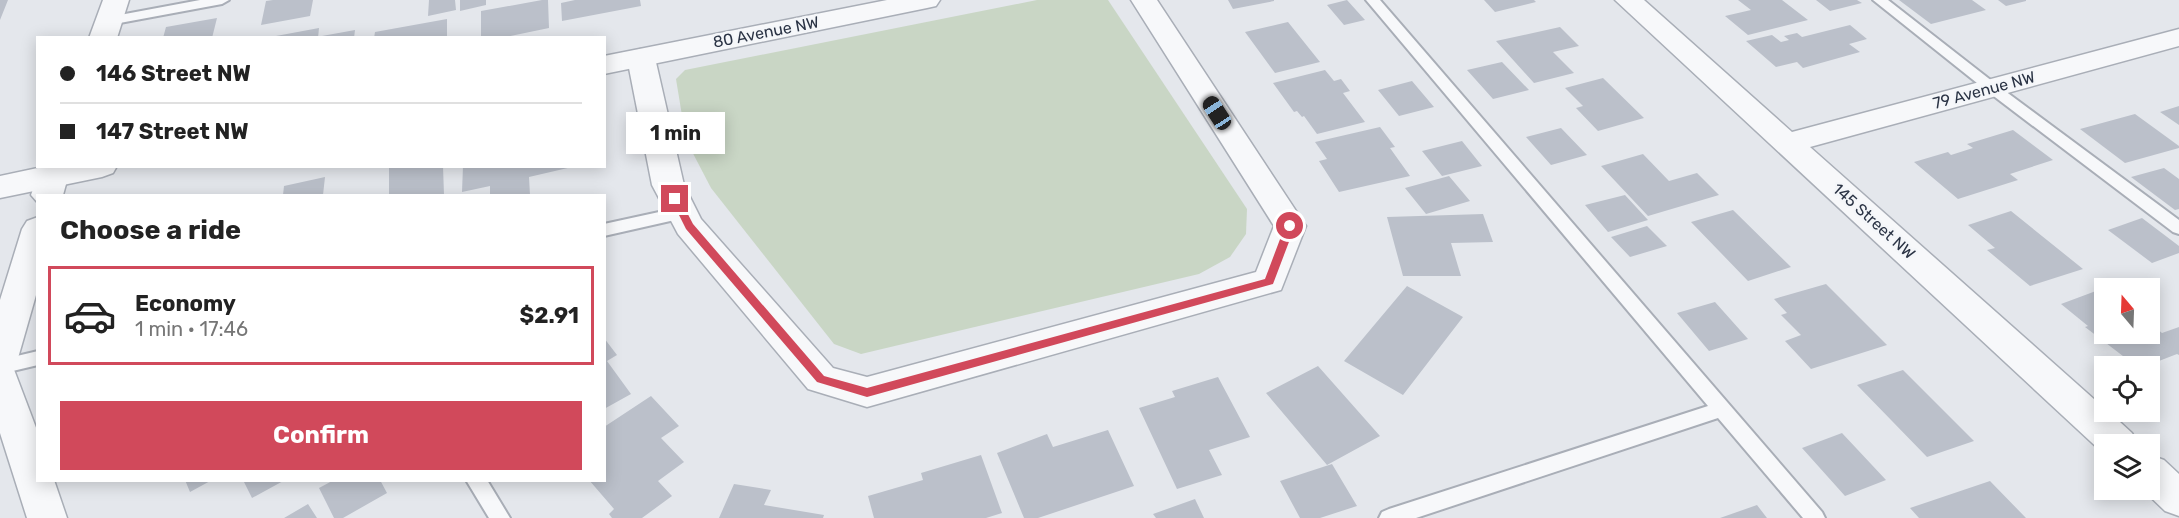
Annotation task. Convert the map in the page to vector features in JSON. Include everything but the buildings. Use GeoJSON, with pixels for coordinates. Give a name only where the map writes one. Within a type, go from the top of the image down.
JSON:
{"type":"FeatureCollection","features":[{"type":"Feature","properties":{"kind":"street","name":"80 Avenue NW"},"geometry":{"type":"LineString","coordinates":[[606,65],[927,0]]}},
{"type":"Feature","properties":{"kind":"street"},"geometry":{"type":"LineString","coordinates":[[640,58],[668,185],[689,226],[820,379],[867,392],[1269,281],[1290,226],[1144,0]]}},
{"type":"Feature","properties":{"kind":"street","name":"145 Street NW"},"geometry":{"type":"LineString","coordinates":[[1628,0],[2108,434]]}},
{"type":"Feature","properties":{"kind":"street","name":"79 Avenue NW"},"geometry":{"type":"LineString","coordinates":[[1788,143],[2179,37]]}},
{"type":"Feature","properties":{"kind":"street"},"geometry":{"type":"LineString","coordinates":[[0,187],[52,179],[94,168]]}},
{"type":"Feature","properties":{"kind":"street"},"geometry":{"type":"LineString","coordinates":[[36,237],[1,374],[47,518]]}},
{"type":"Feature","properties":{"kind":"street"},"geometry":{"type":"LineString","coordinates":[[2160,481],[2179,499]]}},
{"type":"Feature","properties":{"kind":"lane"},"geometry":{"type":"LineString","coordinates":[[109,20],[222,0]]}},
{"type":"Feature","properties":{"kind":"lane"},"geometry":{"type":"LineString","coordinates":[[1373,0],[1815,518]]}},
{"type":"Feature","properties":{"kind":"lane"},"geometry":{"type":"LineString","coordinates":[[1880,0],[1992,88],[2179,228]]}},
{"type":"Feature","properties":{"kind":"lane"},"geometry":{"type":"LineString","coordinates":[[606,230],[682,213]]}},
{"type":"Feature","properties":{"kind":"lane"},"geometry":{"type":"LineString","coordinates":[[1,374],[36,359]]}},
{"type":"Feature","properties":{"kind":"lane"},"geometry":{"type":"LineString","coordinates":[[1389,518],[1722,409]]}},
{"type":"Feature","properties":{"kind":"lane"},"geometry":{"type":"LineString","coordinates":[[477,482],[500,518]]}},
{"type":"Feature","properties":{"kind":"green space"},"geometry":{"type":"Polygon","coordinates":[[[1037,0],[1108,0],[1247,209],[1246,234],[1230,257],[1199,274],[861,354],[834,344],[711,188],[686,140],[676,79],[685,70],[1037,0]]]}},
{"type":"Feature","properties":{"kind":"route"},"geometry":{"type":"LineString","coordinates":[[675,199],[689,226],[820,379],[867,392],[1269,281],[1290,226]]}}]}
